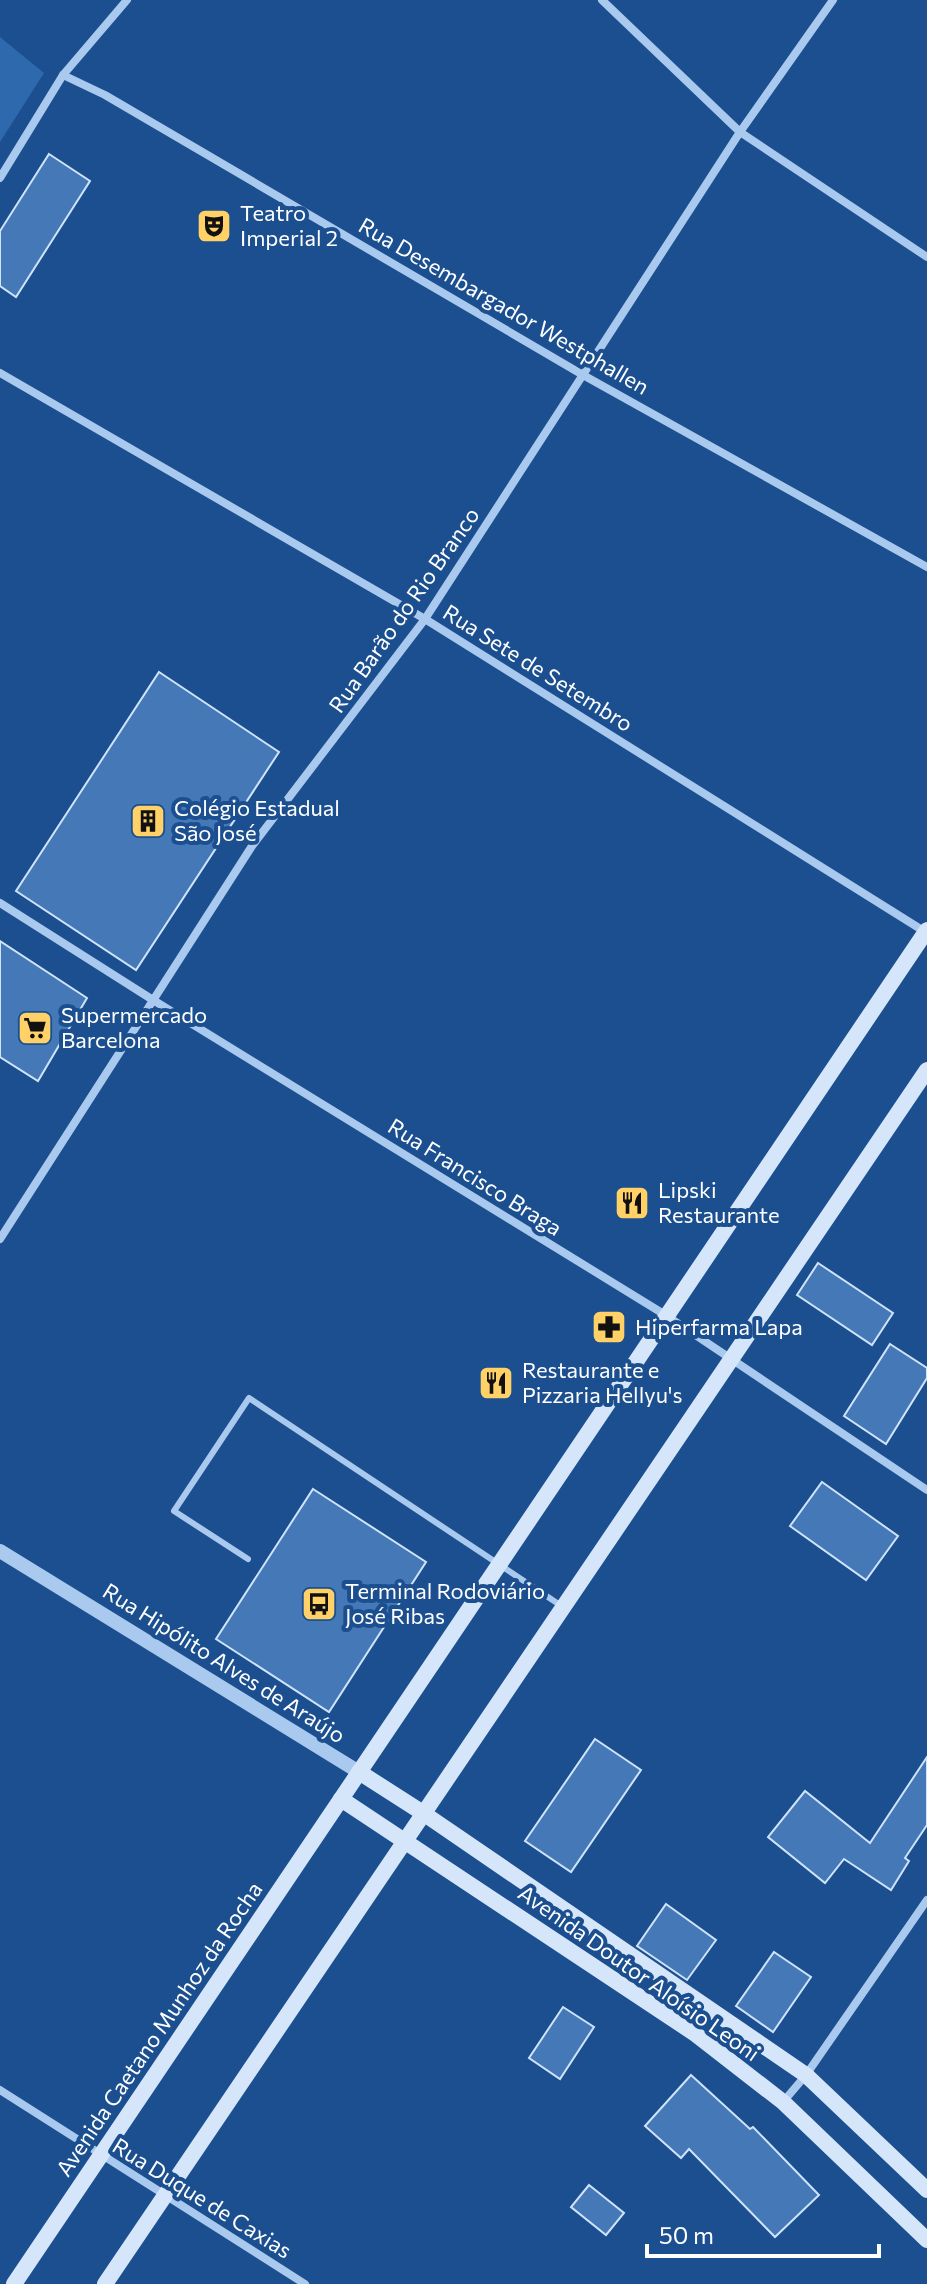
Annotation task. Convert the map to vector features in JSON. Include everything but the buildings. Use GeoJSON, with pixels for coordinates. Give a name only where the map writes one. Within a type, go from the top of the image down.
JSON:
{"type":"FeatureCollection","features":[{"type":"Feature","properties":{"kind":"main road","name":"Avenida Caetano Munhoz da Rocha"},"geometry":{"type":"LineString","coordinates":[[14,2284],[926,932]]}},
{"type":"Feature","properties":{"kind":"main road"},"geometry":{"type":"LineString","coordinates":[[105,2284],[927,1070]]}},
{"type":"Feature","properties":{"kind":"main road","name":"Rua Hipólito Alves de Araújo"},"geometry":{"type":"LineString","coordinates":[[359,1772],[423,1813]]}},
{"type":"Feature","properties":{"kind":"main road","name":"Avenida Doutor Aloísio Leoni"},"geometry":{"type":"LineString","coordinates":[[341,1799],[683,2025],[783,2102],[927,2240]]}},
{"type":"Feature","properties":{"kind":"main road","name":"Avenida Doutor Aloísio Leoni"},"geometry":{"type":"LineString","coordinates":[[423,1813],[806,2075],[927,2190]]}},
{"type":"Feature","properties":{"kind":"street"},"geometry":{"type":"LineString","coordinates":[[0,178],[63,75],[127,0]]}},
{"type":"Feature","properties":{"kind":"street"},"geometry":{"type":"LineString","coordinates":[[602,0],[740,132],[927,257]]}},
{"type":"Feature","properties":{"kind":"street","name":"Rua Barão do Rio Branco"},"geometry":{"type":"LineString","coordinates":[[0,1239],[252,846],[425,619],[740,132],[833,0]]}},
{"type":"Feature","properties":{"kind":"street","name":"Rua Desembargador Westphallen"},"geometry":{"type":"LineString","coordinates":[[63,75],[105,95],[583,375],[927,567]]}},
{"type":"Feature","properties":{"kind":"street","name":"Rua Sete de Setembro"},"geometry":{"type":"LineString","coordinates":[[0,373],[425,619],[926,932]]}},
{"type":"Feature","properties":{"kind":"street","name":"Rua Francisco Braga"},"geometry":{"type":"LineString","coordinates":[[0,903],[667,1316],[927,1490]]}},
{"type":"Feature","properties":{"kind":"street","name":"Rua Hipólito Alves de Araújo"},"geometry":{"type":"LineString","coordinates":[[0,1551],[359,1772]]}},
{"type":"Feature","properties":{"kind":"street"},"geometry":{"type":"LineString","coordinates":[[783,2102],[806,2075],[927,1900]]}},
{"type":"Feature","properties":{"kind":"street","name":"Rua Duque de Caxias"},"geometry":{"type":"LineString","coordinates":[[0,2090],[305,2284]]}},
{"type":"Feature","properties":{"kind":"lane"},"geometry":{"type":"LineString","coordinates":[[248,1559],[174,1511],[249,1398],[563,1607]]}},
{"type":"Feature","properties":{"kind":"shaded area"},"geometry":{"type":"Polygon","coordinates":[[[0,37],[44,73],[0,142],[0,37]]]}},
{"type":"Feature","properties":{"kind":"place","name":"Teatro Imperial 2"},"geometry":{"type":"Point","coordinates":[214,226]}},
{"type":"Feature","properties":{"kind":"place","name":"Colégio Estadual São José"},"geometry":{"type":"Point","coordinates":[148,821]}},
{"type":"Feature","properties":{"kind":"place","name":"Supermercado Barcelona"},"geometry":{"type":"Point","coordinates":[35,1028]}},
{"type":"Feature","properties":{"kind":"place","name":"Lipski Restaurante"},"geometry":{"type":"Point","coordinates":[632,1203]}},
{"type":"Feature","properties":{"kind":"place","name":"Hiperfarma Lapa"},"geometry":{"type":"Point","coordinates":[609,1327]}},
{"type":"Feature","properties":{"kind":"place","name":"Restaurante e Pizzaria Hellyu's"},"geometry":{"type":"Point","coordinates":[496,1383]}},
{"type":"Feature","properties":{"kind":"place","name":"Terminal Rodoviário José Ribas"},"geometry":{"type":"Point","coordinates":[319,1604]}}]}
